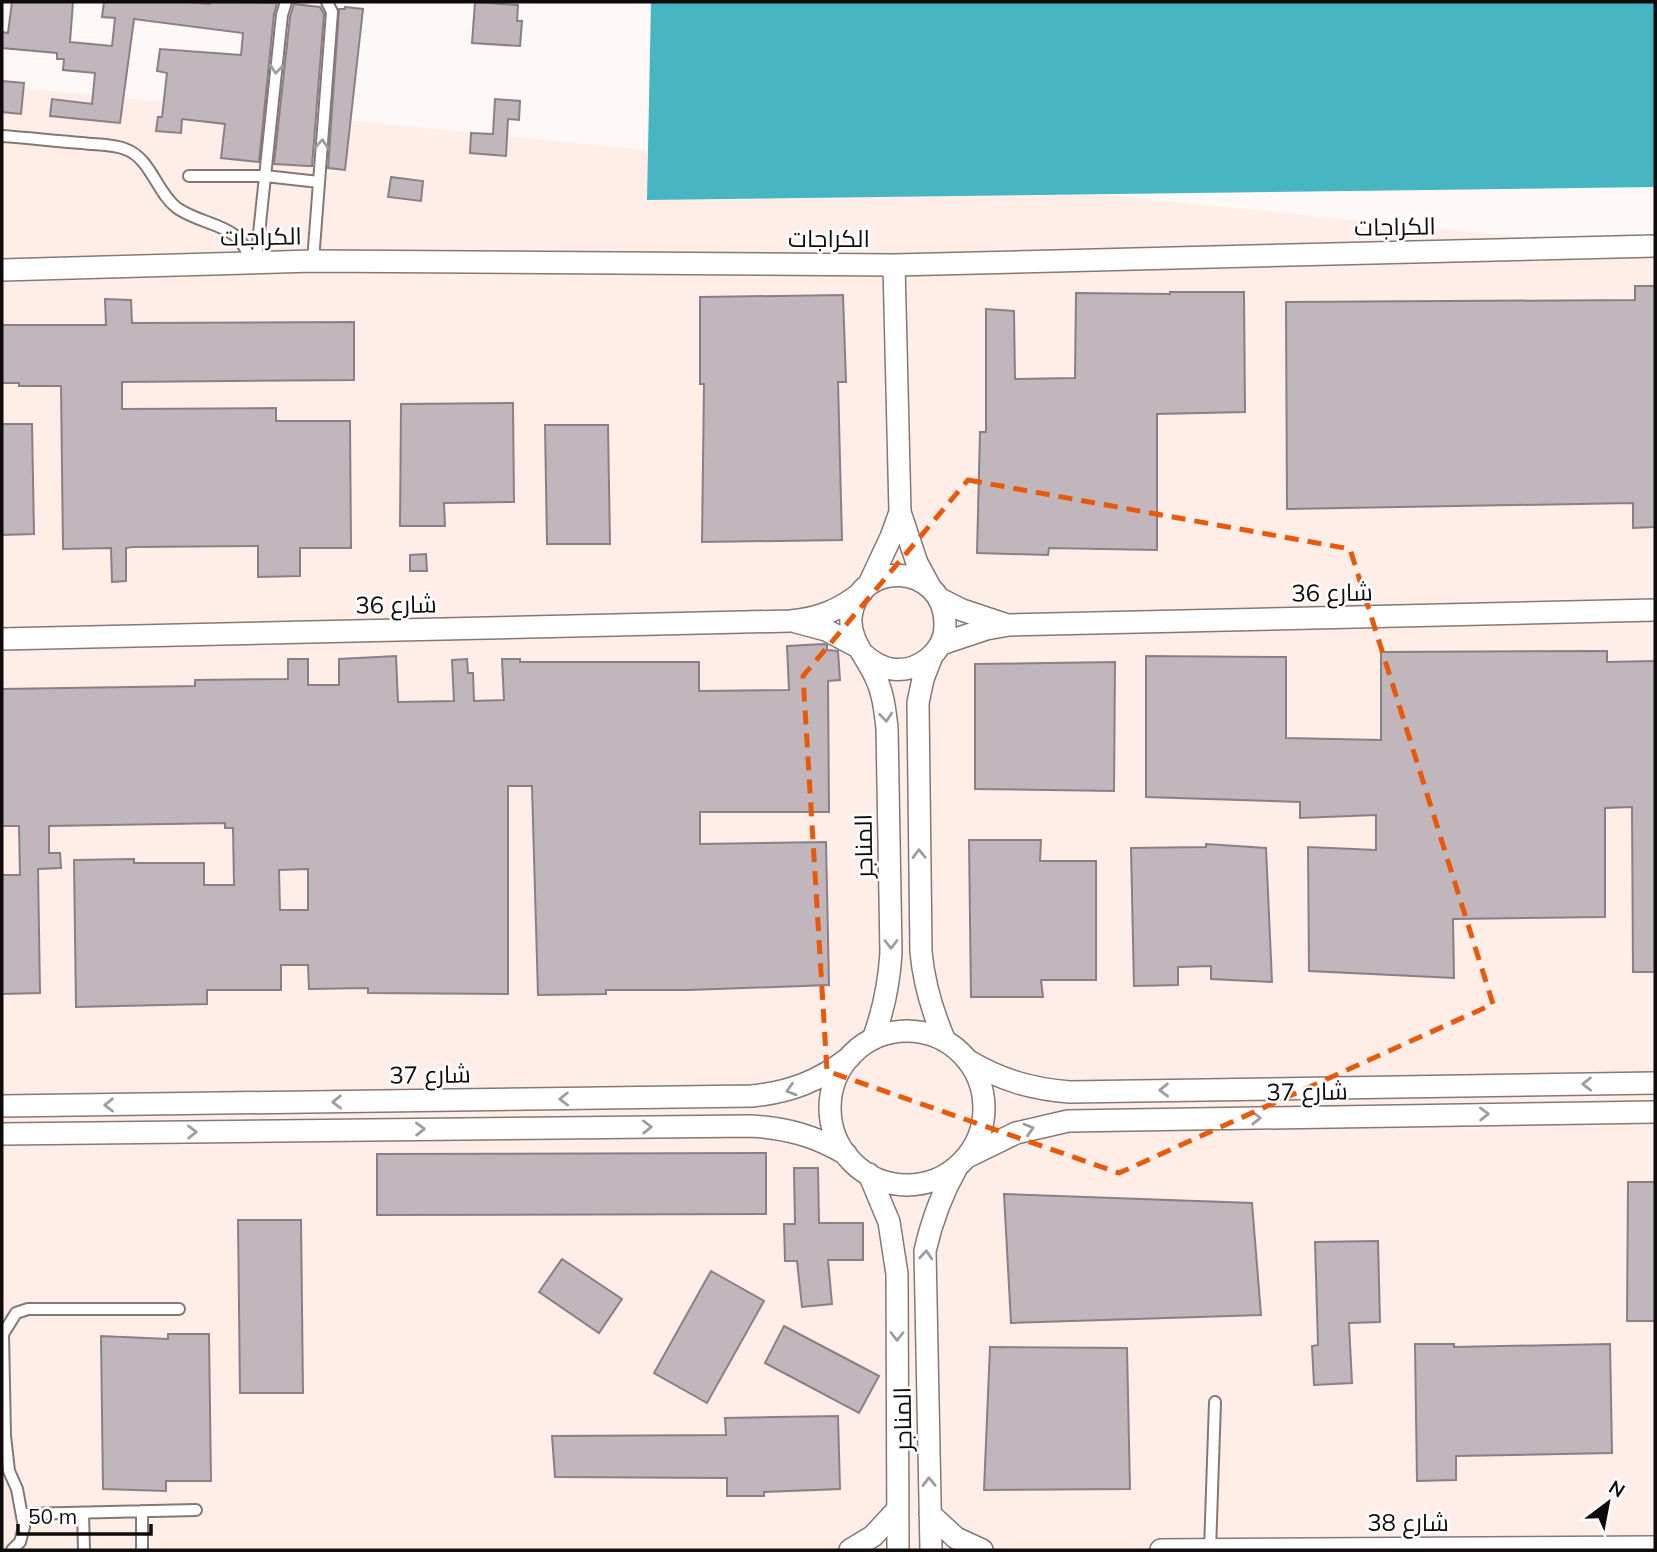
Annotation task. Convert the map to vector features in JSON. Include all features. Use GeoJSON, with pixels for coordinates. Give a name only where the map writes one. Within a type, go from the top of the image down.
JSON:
{"type":"FeatureCollection","features":[{"type":"Feature","properties":{"kind":"street","name":"الكراجات"},"geometry":{"type":"LineString","coordinates":[[2,270],[313,261],[894,265],[1655,246]]}},
{"type":"Feature","properties":{"kind":"street"},"geometry":{"type":"LineString","coordinates":[[894,265],[900,512],[917,563],[945,613],[946,629],[923,679],[918,703],[920,952],[930,1003],[945,1041]]}},
{"type":"Feature","properties":{"kind":"street"},"geometry":{"type":"LineString","coordinates":[[900,512],[866,588],[854,604],[852,633],[860,650],[875,664],[889,669],[905,670],[920,665],[937,650]]}},
{"type":"Feature","properties":{"kind":"street"},"geometry":{"type":"LineString","coordinates":[[866,588],[884,577],[900,575],[916,578],[935,593]]}},
{"type":"Feature","properties":{"kind":"street","name":"شارع 36"},"geometry":{"type":"LineString","coordinates":[[2,639],[791,621],[836,610],[866,588]]}},
{"type":"Feature","properties":{"kind":"street","name":"شارع 36"},"geometry":{"type":"LineString","coordinates":[[935,593],[974,614],[1009,625]]}},
{"type":"Feature","properties":{"kind":"street","name":"شارع 36"},"geometry":{"type":"LineString","coordinates":[[937,650],[975,632],[1009,625],[1655,610]]}},
{"type":"Feature","properties":{"kind":"street","name":"شارع 36"},"geometry":{"type":"LineString","coordinates":[[791,621],[826,631],[860,650]]}},
{"type":"Feature","properties":{"kind":"street","name":"المناجر"},"geometry":{"type":"LineString","coordinates":[[860,650],[876,677],[884,702],[887,728],[891,953],[883,1011],[873,1039]]}},
{"type":"Feature","properties":{"kind":"street"},"geometry":{"type":"LineString","coordinates":[[2,1134],[776,1127],[801,1132],[824,1142],[846,1154],[869,1174],[898,1184],[914,1184],[937,1179],[962,1162],[975,1144],[984,1116],[981,1086],[967,1060],[945,1041],[916,1032],[901,1031],[873,1039],[850,1057],[834,1083],[831,1105],[833,1127],[846,1154]]}},
{"type":"Feature","properties":{"kind":"street","name":"شارع 37"},"geometry":{"type":"LineString","coordinates":[[2,1106],[752,1096],[779,1094],[805,1086],[828,1074],[850,1057]]}},
{"type":"Feature","properties":{"kind":"street","name":"شارع 37"},"geometry":{"type":"LineString","coordinates":[[967,1060],[1016,1084],[1070,1092],[1655,1083]]}},
{"type":"Feature","properties":{"kind":"street","name":"شارع 37"},"geometry":{"type":"LineString","coordinates":[[962,1162],[1016,1133],[1068,1121],[1655,1112]]}},
{"type":"Feature","properties":{"kind":"street","name":"المناجر"},"geometry":{"type":"LineString","coordinates":[[931,1550],[925,1251],[931,1222],[942,1194],[962,1162]]}},
{"type":"Feature","properties":{"kind":"street","name":"المناجر"},"geometry":{"type":"LineString","coordinates":[[869,1174],[889,1222],[897,1274],[898,1550]]}},
{"type":"Feature","properties":{"kind":"street"},"geometry":{"type":"LineString","coordinates":[[850,1550],[873,1536],[898,1509]]}},
{"type":"Feature","properties":{"kind":"street"},"geometry":{"type":"LineString","coordinates":[[930,1514],[956,1538],[982,1550]]}},
{"type":"Feature","properties":{"kind":"street","name":"شارع 38"},"geometry":{"type":"LineString","coordinates":[[1161,1550],[1626,1549],[1655,1546]]}},
{"type":"Feature","properties":{"kind":"lane"},"geometry":{"type":"LineString","coordinates":[[253,262],[282,15],[286,2]]}},
{"type":"Feature","properties":{"kind":"lane"},"geometry":{"type":"LineString","coordinates":[[313,261],[332,12],[327,2]]}},
{"type":"Feature","properties":{"kind":"lane"},"geometry":{"type":"LineString","coordinates":[[2,136],[111,146],[133,152],[142,160],[167,199],[200,220],[226,228],[239,237],[253,262]]}},
{"type":"Feature","properties":{"kind":"lane"},"geometry":{"type":"LineString","coordinates":[[189,176],[265,176],[319,182]]}},
{"type":"Feature","properties":{"kind":"lane"},"geometry":{"type":"LineString","coordinates":[[12,1550],[20,1542],[24,1527],[17,1489],[9,1471],[5,1436],[3,1334],[16,1313],[28,1309],[179,1309]]}},
{"type":"Feature","properties":{"kind":"lane"},"geometry":{"type":"LineString","coordinates":[[1210,1550],[1215,1402]]}},
{"type":"Feature","properties":{"kind":"lane"},"geometry":{"type":"LineString","coordinates":[[22,1514],[196,1510]]}},
{"type":"Feature","properties":{"kind":"lane"},"geometry":{"type":"LineString","coordinates":[[142,1511],[142,1550]]}},
{"type":"Feature","properties":{"kind":"lane"},"geometry":{"type":"LineString","coordinates":[[83,1513],[84,1550]]}},
{"type":"Feature","properties":{"kind":"highlighted area"},"geometry":{"type":"Polygon","coordinates":[[[968,480],[1350,549],[1493,1004],[1119,1173],[827,1071],[803,676],[968,480]]]}},
{"type":"Feature","properties":{"kind":"shaded area"},"geometry":{"type":"Polygon","coordinates":[[[2,86],[1655,250],[1655,1550],[2,1550],[2,86]]]}},
{"type":"Feature","properties":{"kind":"water"},"geometry":{"type":"Polygon","coordinates":[[[651,2],[1655,2],[1655,187],[647,200],[651,2]]]}},
{"type":"Feature","properties":{"kind":"building"},"geometry":{"type":"Polygon","coordinates":[[[12,2],[73,2],[70,42],[112,46],[115,18],[102,17],[104,2],[277,3],[259,162],[221,158],[225,124],[182,119],[181,133],[156,131],[158,117],[162,117],[167,73],[157,71],[160,49],[241,55],[243,33],[134,19],[120,123],[50,116],[52,99],[92,104],[95,73],[63,70],[64,59],[57,59],[57,53],[2,48],[2,32],[8,33],[12,2]]]}},
{"type":"Feature","properties":{"kind":"building"},"geometry":{"type":"Polygon","coordinates":[[[475,2],[518,5],[517,21],[522,21],[520,46],[472,43],[475,2]]]}},
{"type":"Feature","properties":{"kind":"building"},"geometry":{"type":"Polygon","coordinates":[[[294,4],[320,7],[324,14],[312,166],[274,164],[290,17],[294,4]]]}},
{"type":"Feature","properties":{"kind":"building"},"geometry":{"type":"Polygon","coordinates":[[[339,9],[363,9],[345,170],[328,168],[339,9]]]}},
{"type":"Feature","properties":{"kind":"building"},"geometry":{"type":"Polygon","coordinates":[[[2,81],[24,83],[21,114],[2,112],[2,81]]]}},
{"type":"Feature","properties":{"kind":"building"},"geometry":{"type":"Polygon","coordinates":[[[495,99],[520,101],[519,120],[508,119],[506,156],[470,153],[471,133],[493,134],[495,99]]]}},
{"type":"Feature","properties":{"kind":"building"},"geometry":{"type":"Polygon","coordinates":[[[391,177],[423,181],[421,201],[388,197],[391,177]]]}},
{"type":"Feature","properties":{"kind":"building"},"geometry":{"type":"Polygon","coordinates":[[[1635,286],[1655,286],[1655,527],[1633,528],[1633,503],[1287,509],[1286,302],[1635,300],[1635,286]]]}},
{"type":"Feature","properties":{"kind":"building"},"geometry":{"type":"Polygon","coordinates":[[[1244,292],[1245,412],[1157,414],[1157,550],[1049,548],[1048,555],[977,553],[980,432],[986,432],[986,309],[1014,311],[1015,379],[1075,378],[1076,293],[1244,292]]]}},
{"type":"Feature","properties":{"kind":"building"},"geometry":{"type":"Polygon","coordinates":[[[843,295],[846,382],[838,382],[842,540],[702,542],[704,384],[700,384],[700,297],[843,295]]]}},
{"type":"Feature","properties":{"kind":"building"},"geometry":{"type":"Polygon","coordinates":[[[105,299],[131,300],[132,323],[354,322],[354,380],[122,382],[122,409],[276,408],[276,421],[350,421],[351,548],[300,548],[300,576],[258,577],[258,546],[132,547],[126,548],[126,581],[112,582],[111,548],[63,549],[61,386],[19,386],[19,383],[2,383],[2,325],[106,325],[105,299]]]}},
{"type":"Feature","properties":{"kind":"building"},"geometry":{"type":"Polygon","coordinates":[[[513,403],[514,502],[444,503],[445,526],[400,526],[401,404],[513,403]]]}},
{"type":"Feature","properties":{"kind":"building"},"geometry":{"type":"Polygon","coordinates":[[[2,424],[32,424],[34,534],[2,535],[2,424]]]}},
{"type":"Feature","properties":{"kind":"building"},"geometry":{"type":"Polygon","coordinates":[[[545,425],[608,425],[610,544],[547,544],[545,425]]]}},
{"type":"Feature","properties":{"kind":"building"},"geometry":{"type":"Polygon","coordinates":[[[426,554],[427,571],[410,571],[410,555],[426,554]]]}},
{"type":"Feature","properties":{"kind":"building"},"geometry":{"type":"Polygon","coordinates":[[[824,644],[827,645],[827,650],[838,651],[840,680],[828,681],[829,812],[700,812],[700,844],[826,842],[829,985],[606,990],[606,994],[538,995],[532,786],[508,786],[508,994],[368,993],[368,988],[309,989],[308,965],[281,965],[281,990],[207,990],[207,1004],[76,1007],[74,860],[134,859],[134,863],[204,863],[204,885],[234,885],[233,828],[225,828],[225,823],[49,826],[49,853],[60,853],[61,868],[38,869],[40,993],[2,994],[2,875],[20,875],[19,826],[2,826],[2,689],[195,686],[195,680],[288,679],[288,659],[308,659],[308,685],[339,685],[339,659],[396,656],[398,702],[454,701],[452,660],[467,659],[468,673],[473,673],[474,701],[504,700],[502,659],[520,659],[520,662],[699,662],[699,691],[789,690],[787,646],[824,644]],[[308,869],[279,870],[280,910],[308,910],[308,869]]]}},
{"type":"Feature","properties":{"kind":"building"},"geometry":{"type":"Polygon","coordinates":[[[1607,651],[1607,662],[1655,661],[1655,972],[1633,972],[1632,807],[1605,808],[1605,917],[1453,919],[1454,978],[1309,971],[1308,847],[1376,850],[1376,815],[1300,818],[1300,802],[1146,797],[1146,656],[1286,657],[1286,738],[1381,740],[1381,652],[1607,651]]]}},
{"type":"Feature","properties":{"kind":"building"},"geometry":{"type":"Polygon","coordinates":[[[1115,662],[1114,791],[975,789],[975,664],[1115,662]]]}},
{"type":"Feature","properties":{"kind":"building"},"geometry":{"type":"Polygon","coordinates":[[[969,840],[1041,840],[1040,861],[1096,861],[1096,980],[1041,980],[1043,997],[971,997],[969,840]]]}},
{"type":"Feature","properties":{"kind":"building"},"geometry":{"type":"Polygon","coordinates":[[[1206,844],[1266,848],[1272,982],[1211,979],[1211,966],[1178,967],[1178,985],[1134,986],[1131,848],[1206,847],[1206,844]]]}},
{"type":"Feature","properties":{"kind":"building"},"geometry":{"type":"Polygon","coordinates":[[[766,1153],[766,1214],[377,1215],[377,1154],[766,1153]]]}},
{"type":"Feature","properties":{"kind":"building"},"geometry":{"type":"Polygon","coordinates":[[[794,1168],[818,1168],[819,1223],[863,1223],[863,1260],[828,1260],[832,1304],[802,1307],[797,1261],[785,1261],[784,1224],[795,1224],[794,1168]]]}},
{"type":"Feature","properties":{"kind":"building"},"geometry":{"type":"Polygon","coordinates":[[[1628,1182],[1655,1182],[1655,1321],[1627,1321],[1628,1182]]]}},
{"type":"Feature","properties":{"kind":"building"},"geometry":{"type":"Polygon","coordinates":[[[1004,1194],[1252,1203],[1261,1315],[1011,1323],[1004,1194]]]}},
{"type":"Feature","properties":{"kind":"building"},"geometry":{"type":"Polygon","coordinates":[[[238,1220],[301,1220],[303,1393],[240,1393],[238,1220]]]}},
{"type":"Feature","properties":{"kind":"building"},"geometry":{"type":"Polygon","coordinates":[[[1378,1241],[1380,1322],[1349,1323],[1352,1383],[1314,1385],[1312,1346],[1318,1345],[1315,1242],[1378,1241]]]}},
{"type":"Feature","properties":{"kind":"building"},"geometry":{"type":"Polygon","coordinates":[[[562,1259],[622,1299],[599,1333],[539,1292],[562,1259]]]}},
{"type":"Feature","properties":{"kind":"building"},"geometry":{"type":"Polygon","coordinates":[[[711,1271],[764,1301],[707,1403],[654,1373],[711,1271]]]}},
{"type":"Feature","properties":{"kind":"building"},"geometry":{"type":"Polygon","coordinates":[[[784,1326],[879,1376],[859,1413],[765,1363],[784,1326]]]}},
{"type":"Feature","properties":{"kind":"building"},"geometry":{"type":"Polygon","coordinates":[[[168,1334],[209,1334],[211,1481],[166,1481],[166,1491],[103,1489],[101,1336],[168,1339],[168,1334]]]}},
{"type":"Feature","properties":{"kind":"building"},"geometry":{"type":"Polygon","coordinates":[[[1415,1344],[1454,1344],[1454,1347],[1610,1344],[1612,1453],[1456,1456],[1456,1480],[1417,1481],[1415,1344]]]}},
{"type":"Feature","properties":{"kind":"building"},"geometry":{"type":"Polygon","coordinates":[[[990,1347],[1127,1348],[1130,1489],[984,1490],[990,1347]]]}},
{"type":"Feature","properties":{"kind":"building"},"geometry":{"type":"Polygon","coordinates":[[[838,1416],[840,1489],[764,1492],[764,1496],[727,1496],[727,1478],[555,1477],[552,1436],[726,1435],[725,1418],[838,1416]]]}}]}
